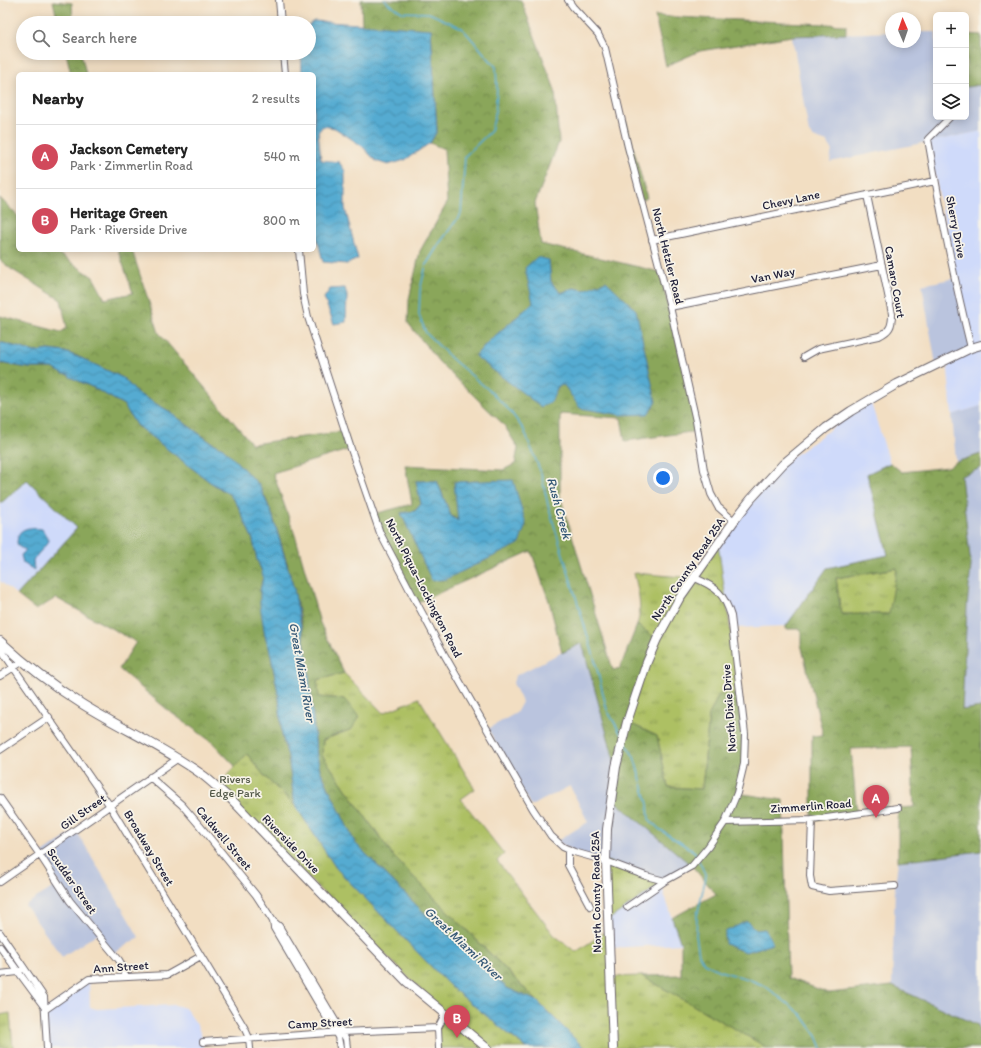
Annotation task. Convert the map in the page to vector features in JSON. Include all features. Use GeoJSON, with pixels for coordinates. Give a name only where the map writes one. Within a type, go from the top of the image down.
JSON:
{"type":"FeatureCollection","features":[{"type":"Feature","properties":{"kind":"main road","name":"North County Road 25A"},"geometry":{"type":"LineString","coordinates":[[613,1048],[606,861],[610,797],[627,722],[645,668],[657,639],[679,600],[734,522],[751,499],[783,464],[826,428],[897,384],[971,348],[981,345]]}},
{"type":"Feature","properties":{"kind":"main road","name":"Riverside Drive"},"geometry":{"type":"LineString","coordinates":[[0,641],[22,662],[60,690],[204,776],[232,800],[407,982],[487,1048]]}},
{"type":"Feature","properties":{"kind":"street"},"geometry":{"type":"LineString","coordinates":[[279,0],[280,16]]}},
{"type":"Feature","properties":{"kind":"street","name":"North Hetzler Road"},"geometry":{"type":"LineString","coordinates":[[568,0],[598,34],[605,48],[625,135],[670,307],[696,421],[704,470],[710,494],[718,507],[734,522]]}},
{"type":"Feature","properties":{"kind":"street"},"geometry":{"type":"LineString","coordinates":[[284,60],[285,72]]}},
{"type":"Feature","properties":{"kind":"street","name":"Sherry Drive"},"geometry":{"type":"LineString","coordinates":[[947,120],[928,139],[960,304],[971,348]]}},
{"type":"Feature","properties":{"kind":"street","name":"Chevy Lane"},"geometry":{"type":"LineString","coordinates":[[652,240],[935,181]]}},
{"type":"Feature","properties":{"kind":"street","name":"Camaro Court"},"geometry":{"type":"LineString","coordinates":[[804,357],[818,349],[879,336],[887,332],[892,324],[892,314],[867,195]]}},
{"type":"Feature","properties":{"kind":"street","name":"North Piqua–Lockington Road"},"geometry":{"type":"LineString","coordinates":[[299,252],[303,294],[308,317],[380,533],[444,654],[531,806],[551,836],[563,847],[606,861]]}},
{"type":"Feature","properties":{"kind":"street","name":"Van Way"},"geometry":{"type":"LineString","coordinates":[[670,307],[882,265]]}},
{"type":"Feature","properties":{"kind":"street","name":"North Dixie Drive"},"geometry":{"type":"LineString","coordinates":[[628,907],[665,881],[692,866],[708,847],[725,822],[737,793],[744,764],[745,734],[732,622],[727,601],[719,592],[707,583],[695,578]]}},
{"type":"Feature","properties":{"kind":"street","name":"Broadway Street"},"geometry":{"type":"LineString","coordinates":[[0,648],[110,806],[244,1027],[249,1038],[250,1048]]}},
{"type":"Feature","properties":{"kind":"street"},"geometry":{"type":"LineString","coordinates":[[0,676],[22,662]]}},
{"type":"Feature","properties":{"kind":"street"},"geometry":{"type":"LineString","coordinates":[[0,750],[48,717]]}},
{"type":"Feature","properties":{"kind":"street","name":"Gill Street"},"geometry":{"type":"LineString","coordinates":[[0,882],[177,759]]}},
{"type":"Feature","properties":{"kind":"street","name":"Caldwell Street"},"geometry":{"type":"LineString","coordinates":[[150,777],[182,805],[256,895],[273,921],[279,926],[295,958],[321,1002],[339,1032],[346,1039],[347,1048]]}},
{"type":"Feature","properties":{"kind":"street","name":"Scudder Street"},"geometry":{"type":"LineString","coordinates":[[0,798],[70,900],[119,960],[124,969],[124,977]]}},
{"type":"Feature","properties":{"kind":"street","name":"Zimmerlin Road"},"geometry":{"type":"LineString","coordinates":[[725,822],[812,820],[898,808]]}},
{"type":"Feature","properties":{"kind":"street"},"geometry":{"type":"LineString","coordinates":[[812,820],[810,876],[812,887],[829,891],[895,886]]}},
{"type":"Feature","properties":{"kind":"street"},"geometry":{"type":"LineString","coordinates":[[568,849],[568,865],[590,906]]}},
{"type":"Feature","properties":{"kind":"street"},"geometry":{"type":"LineString","coordinates":[[606,861],[646,876],[665,881]]}},
{"type":"Feature","properties":{"kind":"street"},"geometry":{"type":"LineString","coordinates":[[0,933],[25,967],[44,997],[46,1009],[47,1048]]}},
{"type":"Feature","properties":{"kind":"street"},"geometry":{"type":"LineString","coordinates":[[0,947],[46,1009]]}},
{"type":"Feature","properties":{"kind":"street","name":"Ann Street"},"geometry":{"type":"LineString","coordinates":[[46,1009],[89,979],[167,975],[201,956]]}},
{"type":"Feature","properties":{"kind":"street"},"geometry":{"type":"LineString","coordinates":[[0,974],[18,972],[25,967]]}},
{"type":"Feature","properties":{"kind":"street"},"geometry":{"type":"LineString","coordinates":[[439,1048],[438,1028],[445,1014]]}},
{"type":"Feature","properties":{"kind":"street","name":"Camp Street"},"geometry":{"type":"LineString","coordinates":[[203,1042],[339,1032],[438,1028]]}},
{"type":"Feature","properties":{"kind":"street","name":"Caldwell Street"},"geometry":{"type":"LineString","coordinates":[[339,1032],[340,1048]]}},
{"type":"Feature","properties":{"kind":"shaded area"},"geometry":{"type":"Polygon","coordinates":[[[885,32],[885,48],[921,48],[921,32],[933,32],[933,120],[969,120],[969,87],[981,85],[981,131],[830,162],[832,149],[827,142],[813,137],[809,133],[792,36],[885,32]]]}},
{"type":"Feature","properties":{"kind":"shaded area"},"geometry":{"type":"Polygon","coordinates":[[[981,131],[981,406],[952,415],[947,360],[971,348],[928,142],[981,131]]]}},
{"type":"Feature","properties":{"kind":"shaded area"},"geometry":{"type":"Polygon","coordinates":[[[955,278],[971,348],[936,365],[922,285],[955,278]]]}},
{"type":"Feature","properties":{"kind":"shaded area"},"geometry":{"type":"Polygon","coordinates":[[[870,400],[890,463],[867,474],[888,555],[827,568],[786,626],[733,628],[718,545],[783,464],[870,400]]]}},
{"type":"Feature","properties":{"kind":"shaded area"},"geometry":{"type":"Polygon","coordinates":[[[981,406],[981,454],[956,462],[952,415],[981,406]]]}},
{"type":"Feature","properties":{"kind":"shaded area"},"geometry":{"type":"Polygon","coordinates":[[[981,468],[981,707],[962,710],[967,607],[971,566],[961,475],[981,468]]]}},
{"type":"Feature","properties":{"kind":"shaded area"},"geometry":{"type":"Polygon","coordinates":[[[27,480],[77,528],[17,595],[0,581],[0,504],[27,480]]]}},
{"type":"Feature","properties":{"kind":"shaded area"},"geometry":{"type":"Polygon","coordinates":[[[582,642],[616,767],[692,866],[665,881],[574,852],[557,841],[588,822],[570,786],[531,806],[488,729],[516,713],[522,702],[513,683],[515,676],[582,642]]]}},
{"type":"Feature","properties":{"kind":"shaded area"},"geometry":{"type":"Polygon","coordinates":[[[76,830],[139,937],[113,954],[97,934],[62,957],[25,905],[59,884],[40,855],[76,830]]]}},
{"type":"Feature","properties":{"kind":"shaded area"},"geometry":{"type":"Polygon","coordinates":[[[981,851],[981,1046],[978,1025],[892,986],[895,886],[898,861],[981,851]]]}},
{"type":"Feature","properties":{"kind":"shaded area"},"geometry":{"type":"Polygon","coordinates":[[[661,884],[681,944],[609,948],[608,920],[661,884]]]}},
{"type":"Feature","properties":{"kind":"shaded area"},"geometry":{"type":"Polygon","coordinates":[[[89,979],[90,1007],[97,1009],[175,1005],[185,1008],[196,1023],[202,1037],[203,1048],[47,1048],[45,1014],[53,1004],[89,979]]]}},
{"type":"Feature","properties":{"kind":"green space"},"geometry":{"type":"Polygon","coordinates":[[[361,0],[521,0],[555,90],[559,142],[535,203],[541,244],[660,272],[698,431],[625,441],[621,418],[560,414],[560,496],[613,670],[620,668],[637,625],[657,639],[627,722],[657,736],[668,787],[702,789],[709,715],[719,694],[740,695],[744,764],[737,793],[783,800],[788,978],[829,993],[892,986],[978,1025],[981,1048],[768,1048],[642,976],[681,975],[681,944],[672,918],[716,894],[692,866],[610,797],[616,767],[582,643],[562,653],[549,601],[531,551],[417,603],[374,514],[412,504],[405,465],[503,470],[515,464],[518,448],[504,425],[439,362],[408,323],[409,299],[420,251],[447,203],[444,149],[430,143],[437,131],[431,29],[362,25],[361,0]],[[549,260],[533,303],[489,341],[475,356],[551,402],[558,386],[564,385],[584,290],[574,288],[561,293],[551,282],[549,260]],[[416,481],[421,504],[415,511],[401,513],[459,521],[451,516],[437,481],[416,481]]]}},
{"type":"Feature","properties":{"kind":"green space"},"geometry":{"type":"Polygon","coordinates":[[[53,1],[72,3],[73,16],[56,16],[53,1]]]}},
{"type":"Feature","properties":{"kind":"green space"},"geometry":{"type":"Polygon","coordinates":[[[655,16],[846,25],[846,34],[792,36],[700,51],[666,66],[655,16]]]}},
{"type":"Feature","properties":{"kind":"green space"},"geometry":{"type":"Polygon","coordinates":[[[969,34],[981,35],[981,85],[969,87],[969,34]]]}},
{"type":"Feature","properties":{"kind":"green space"},"geometry":{"type":"Polygon","coordinates":[[[68,60],[83,60],[86,72],[71,72],[68,60]]]}},
{"type":"Feature","properties":{"kind":"green space"},"geometry":{"type":"Polygon","coordinates":[[[626,121],[647,198],[642,200],[622,123],[626,121]]]}},
{"type":"Feature","properties":{"kind":"green space"},"geometry":{"type":"Polygon","coordinates":[[[0,198],[16,214],[16,252],[56,252],[93,277],[105,299],[133,293],[119,252],[133,252],[159,333],[252,444],[345,431],[351,449],[273,473],[296,538],[320,623],[344,673],[317,680],[319,697],[344,699],[359,716],[352,729],[323,740],[322,755],[393,856],[537,1001],[507,988],[420,909],[355,843],[320,770],[316,751],[308,663],[300,615],[287,563],[272,514],[265,497],[223,448],[209,441],[167,410],[137,393],[123,378],[65,352],[49,350],[35,352],[0,342],[0,316],[61,332],[67,328],[61,300],[11,269],[0,260],[0,198]]]}},
{"type":"Feature","properties":{"kind":"green space"},"geometry":{"type":"Polygon","coordinates":[[[0,363],[29,368],[53,368],[94,388],[124,405],[136,425],[210,482],[229,494],[237,504],[253,540],[257,560],[263,577],[260,591],[265,636],[270,651],[279,698],[282,735],[288,757],[295,805],[266,778],[247,754],[235,766],[212,742],[169,711],[119,669],[136,642],[56,598],[36,610],[17,595],[77,528],[27,480],[0,504],[0,363]]]}},
{"type":"Feature","properties":{"kind":"green space"},"geometry":{"type":"Polygon","coordinates":[[[981,454],[981,468],[961,476],[971,566],[967,607],[962,710],[981,707],[981,851],[898,861],[898,808],[914,807],[911,747],[851,749],[857,814],[812,820],[812,736],[823,735],[801,644],[801,629],[786,629],[786,626],[827,568],[888,555],[867,474],[890,463],[902,472],[948,467],[956,462],[981,454]],[[897,568],[836,578],[841,614],[889,614],[897,568]]]}},
{"type":"Feature","properties":{"kind":"green space"},"geometry":{"type":"Polygon","coordinates":[[[718,545],[740,695],[709,715],[702,789],[668,787],[657,736],[627,722],[657,639],[637,625],[640,605],[634,573],[695,578],[718,545]]]}},
{"type":"Feature","properties":{"kind":"green space"},"geometry":{"type":"Polygon","coordinates":[[[897,568],[890,614],[841,614],[836,578],[897,568]]]}},
{"type":"Feature","properties":{"kind":"green space"},"geometry":{"type":"Polygon","coordinates":[[[344,673],[383,713],[419,698],[475,789],[461,799],[504,854],[497,861],[554,935],[576,952],[608,930],[610,977],[642,976],[768,1048],[584,1048],[393,856],[322,755],[323,740],[352,729],[344,699],[319,697],[317,680],[344,673]]]}},
{"type":"Feature","properties":{"kind":"green space","name":"Rivers Edge Park"},"geometry":{"type":"Polygon","coordinates":[[[247,754],[266,778],[295,805],[336,868],[451,987],[526,1048],[439,1048],[438,1028],[445,1014],[217,787],[247,754]]]}},
{"type":"Feature","properties":{"kind":"green space"},"geometry":{"type":"Polygon","coordinates":[[[606,861],[665,881],[608,920],[606,861]]]}},
{"type":"Feature","properties":{"kind":"green space"},"geometry":{"type":"Polygon","coordinates":[[[10,1013],[13,1048],[0,1048],[0,1015],[10,1013]]]}},
{"type":"Feature","properties":{"kind":"water"},"geometry":{"type":"Polygon","coordinates":[[[316,21],[431,29],[437,131],[430,143],[405,160],[388,165],[376,161],[362,146],[335,128],[323,126],[318,132],[321,160],[339,162],[345,171],[345,208],[358,259],[347,264],[323,262],[316,234],[316,72],[302,72],[301,60],[316,60],[316,21]]]}},
{"type":"Feature","properties":{"kind":"water"},"geometry":{"type":"Polygon","coordinates":[[[537,257],[549,260],[551,282],[561,293],[574,288],[584,290],[606,281],[636,310],[656,402],[648,414],[621,415],[580,408],[564,385],[558,386],[551,402],[541,407],[475,356],[489,341],[533,303],[525,268],[537,257]]]}},
{"type":"Feature","properties":{"kind":"water"},"geometry":{"type":"Polygon","coordinates":[[[345,288],[347,296],[346,322],[334,324],[324,298],[330,289],[345,288]]]}},
{"type":"Feature","properties":{"kind":"water","name":"Great Miami River"},"geometry":{"type":"Polygon","coordinates":[[[0,342],[35,352],[49,350],[65,352],[123,378],[137,393],[167,410],[209,441],[223,448],[259,485],[272,514],[294,589],[308,663],[316,751],[320,770],[355,843],[420,909],[507,988],[537,1001],[584,1048],[526,1048],[451,987],[336,868],[295,805],[288,757],[282,735],[279,698],[270,651],[265,636],[260,605],[260,591],[263,577],[257,560],[253,540],[237,504],[229,494],[210,482],[136,425],[124,405],[94,388],[53,368],[29,368],[0,363],[0,342]]]}},
{"type":"Feature","properties":{"kind":"water"},"geometry":{"type":"Polygon","coordinates":[[[513,480],[526,524],[519,544],[446,579],[432,581],[401,513],[415,511],[421,504],[416,481],[437,481],[451,516],[458,521],[454,482],[513,480]]]}},
{"type":"Feature","properties":{"kind":"water"},"geometry":{"type":"Polygon","coordinates":[[[29,528],[42,529],[49,541],[33,560],[34,570],[23,563],[21,555],[26,550],[19,547],[17,543],[20,532],[29,528]]]}},
{"type":"Feature","properties":{"kind":"water"},"geometry":{"type":"Polygon","coordinates":[[[747,921],[756,930],[765,929],[773,944],[745,952],[725,944],[725,932],[747,921]]]}},
{"type":"Feature","properties":{"kind":"waterway","name":"Rush Creek"},"geometry":{"type":"LineString","coordinates":[[385,0],[402,12],[429,13],[462,28],[496,67],[497,88],[495,115],[491,131],[465,156],[461,214],[426,265],[420,290],[419,315],[426,333],[453,360],[490,391],[510,411],[524,430],[541,473],[548,505],[594,657],[607,710],[621,734]]}},
{"type":"Feature","properties":{"kind":"waterway","name":"Rush Creek"},"geometry":{"type":"LineString","coordinates":[[625,742],[634,757],[648,804],[649,819],[659,829],[695,852],[697,858]]}},
{"type":"Feature","properties":{"kind":"waterway","name":"Rush Creek"},"geometry":{"type":"LineString","coordinates":[[699,861],[706,876],[697,916],[696,935],[699,955],[704,963],[720,971],[748,979],[765,986],[801,1014],[817,1036],[822,1048]]}},
{"type":"Feature","properties":{"kind":"place","name":"Jackson Cemetery"},"geometry":{"type":"Point","coordinates":[876,818]}},
{"type":"Feature","properties":{"kind":"place","name":"Heritage Green"},"geometry":{"type":"Point","coordinates":[457,1038]}}]}
